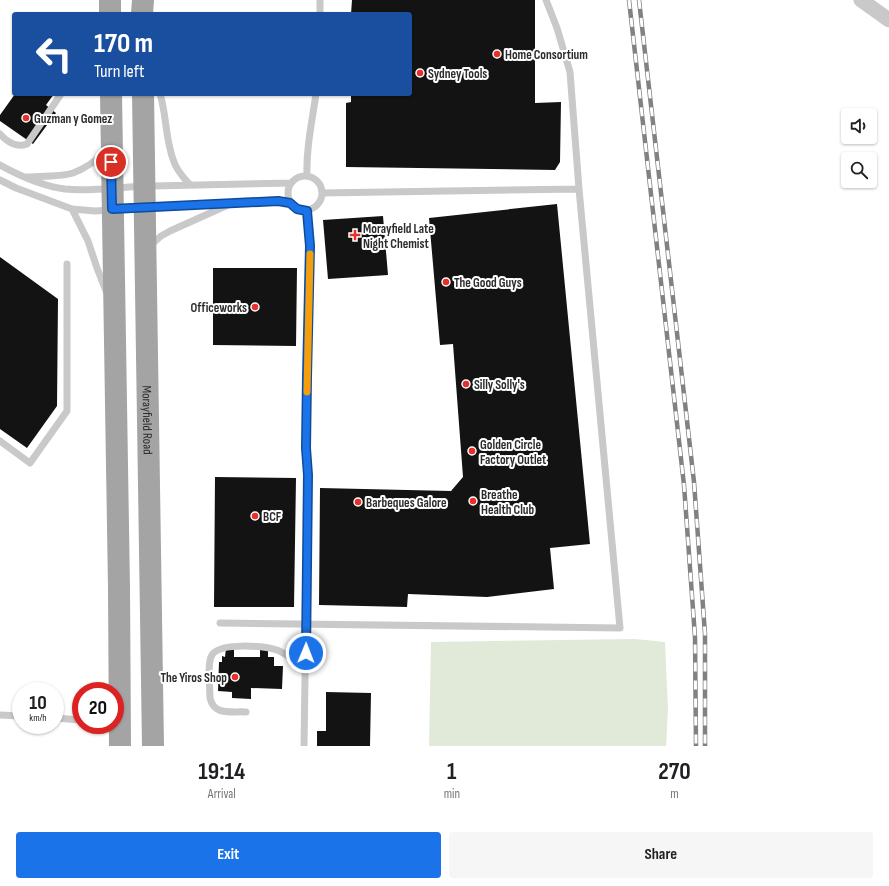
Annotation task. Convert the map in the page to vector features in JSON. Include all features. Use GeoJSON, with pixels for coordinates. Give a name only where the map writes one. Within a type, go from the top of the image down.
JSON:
{"type":"FeatureCollection","features":[{"type":"Feature","properties":{"kind":"main road"},"geometry":{"type":"LineString","coordinates":[[110,0],[110,12]]}},
{"type":"Feature","properties":{"kind":"main road"},"geometry":{"type":"LineString","coordinates":[[142,12],[143,0]]}},
{"type":"Feature","properties":{"kind":"main road"},"geometry":{"type":"LineString","coordinates":[[111,96],[119,588],[118,682]]}},
{"type":"Feature","properties":{"kind":"main road","name":"Morayfield Road"},"geometry":{"type":"LineString","coordinates":[[142,96],[153,746]]}},
{"type":"Feature","properties":{"kind":"main road"},"geometry":{"type":"LineString","coordinates":[[118,734],[120,746]]}},
{"type":"Feature","properties":{"kind":"street"},"geometry":{"type":"LineString","coordinates":[[861,0],[889,20]]}},
{"type":"Feature","properties":{"kind":"lane"},"geometry":{"type":"LineString","coordinates":[[320,0],[320,12]]}},
{"type":"Feature","properties":{"kind":"lane"},"geometry":{"type":"LineString","coordinates":[[220,623],[620,628],[579,189],[570,72],[558,28],[546,0]]}},
{"type":"Feature","properties":{"kind":"lane"},"geometry":{"type":"LineString","coordinates":[[0,134],[5,139],[16,145],[22,146],[27,144],[60,96]]}},
{"type":"Feature","properties":{"kind":"lane"},"geometry":{"type":"LineString","coordinates":[[160,96],[167,138],[174,162],[179,172],[190,185]]}},
{"type":"Feature","properties":{"kind":"lane"},"geometry":{"type":"LineString","coordinates":[[307,176],[306,159],[316,96]]}},
{"type":"Feature","properties":{"kind":"lane"},"geometry":{"type":"LineString","coordinates":[[22,177],[74,173],[96,161],[111,148]]}},
{"type":"Feature","properties":{"kind":"lane"},"geometry":{"type":"LineString","coordinates":[[0,164],[22,177],[49,186],[65,189],[88,190],[112,199],[144,208],[278,201],[290,203],[297,209],[307,211],[316,207],[322,198],[319,184],[316,180],[307,176],[298,177],[290,183],[144,186],[112,199],[96,211],[72,209],[16,188],[0,180]]}},
{"type":"Feature","properties":{"kind":"lane"},"geometry":{"type":"LineString","coordinates":[[290,183],[287,193],[290,203]]}},
{"type":"Feature","properties":{"kind":"lane"},"geometry":{"type":"LineString","coordinates":[[322,193],[579,189]]}},
{"type":"Feature","properties":{"kind":"lane"},"geometry":{"type":"LineString","coordinates":[[145,250],[161,236],[170,231],[232,203]]}},
{"type":"Feature","properties":{"kind":"lane"},"geometry":{"type":"LineString","coordinates":[[72,209],[88,241],[114,310]]}},
{"type":"Feature","properties":{"kind":"lane"},"geometry":{"type":"LineString","coordinates":[[304,746],[308,475],[306,448],[310,246],[307,211]]}},
{"type":"Feature","properties":{"kind":"lane"},"geometry":{"type":"LineString","coordinates":[[0,441],[30,463],[68,411],[67,264]]}},
{"type":"Feature","properties":{"kind":"lane"},"geometry":{"type":"LineString","coordinates":[[246,712],[217,710],[211,703],[210,662],[212,654],[216,650],[226,647],[269,648],[282,652],[306,668]]}},
{"type":"Feature","properties":{"kind":"lane"},"geometry":{"type":"LineString","coordinates":[[0,715],[12,716]]}},
{"type":"Feature","properties":{"kind":"green space"},"geometry":{"type":"Polygon","coordinates":[[[635,639],[665,642],[668,709],[666,746],[429,746],[431,642],[635,639]]]}},
{"type":"Feature","properties":{"kind":"building"},"geometry":{"type":"Polygon","coordinates":[[[352,0],[535,0],[535,103],[561,102],[560,162],[555,170],[346,167],[346,103],[351,102],[351,96],[412,96],[412,12],[351,12],[352,0]]]}},
{"type":"Feature","properties":{"kind":"building","name":"Guzman y Gomez"},"geometry":{"type":"Polygon","coordinates":[[[14,96],[53,96],[46,105],[56,113],[33,144],[0,121],[0,115],[14,96]]]}},
{"type":"Feature","properties":{"kind":"building"},"geometry":{"type":"Polygon","coordinates":[[[557,204],[590,544],[550,548],[554,589],[487,597],[408,594],[407,607],[319,605],[320,488],[451,491],[463,477],[453,344],[440,345],[429,218],[557,204]]]}},
{"type":"Feature","properties":{"kind":"building","name":"Morayfield Late Night Chemist"},"geometry":{"type":"Polygon","coordinates":[[[383,216],[388,275],[328,279],[323,220],[383,216]]]}},
{"type":"Feature","properties":{"kind":"building"},"geometry":{"type":"Polygon","coordinates":[[[0,257],[58,299],[57,406],[27,448],[0,429],[0,257]]]}},
{"type":"Feature","properties":{"kind":"building","name":"Officeworks"},"geometry":{"type":"Polygon","coordinates":[[[213,268],[297,268],[296,346],[213,345],[213,268]]]}},
{"type":"Feature","properties":{"kind":"building","name":"BCF"},"geometry":{"type":"Polygon","coordinates":[[[215,477],[296,478],[294,607],[214,607],[215,477]]]}},
{"type":"Feature","properties":{"kind":"building","name":"The Yiros Shop"},"geometry":{"type":"Polygon","coordinates":[[[226,648],[234,649],[234,657],[260,657],[260,649],[268,649],[268,657],[274,657],[274,666],[283,666],[282,689],[251,688],[251,699],[232,698],[232,692],[218,691],[219,662],[222,662],[222,656],[225,657],[226,648]]]}},
{"type":"Feature","properties":{"kind":"building"},"geometry":{"type":"Polygon","coordinates":[[[326,692],[371,693],[370,746],[317,746],[317,731],[326,731],[326,692]]]}},
{"type":"Feature","properties":{"kind":"railway"},"geometry":{"type":"LineString","coordinates":[[629,0],[684,485],[695,637],[696,746]]}},
{"type":"Feature","properties":{"kind":"railway"},"geometry":{"type":"LineString","coordinates":[[639,0],[694,482],[705,634],[705,746]]}},
{"type":"Feature","properties":{"kind":"slow traffic"},"geometry":{"type":"LineString","coordinates":[[307,392],[307,336],[310,290],[310,254]]}},
{"type":"Feature","properties":{"kind":"place","name":"Home Consortium"},"geometry":{"type":"Point","coordinates":[497,54]}},
{"type":"Feature","properties":{"kind":"place","name":"Sydney Tools"},"geometry":{"type":"Point","coordinates":[420,73]}},
{"type":"Feature","properties":{"kind":"place","name":"Guzman y Gomez"},"geometry":{"type":"Point","coordinates":[26,118]}},
{"type":"Feature","properties":{"kind":"place","name":"Morayfield Late Night Chemist"},"geometry":{"type":"Point","coordinates":[355,235]}},
{"type":"Feature","properties":{"kind":"place","name":"The Good Guys"},"geometry":{"type":"Point","coordinates":[446,282]}},
{"type":"Feature","properties":{"kind":"place","name":"Officeworks"},"geometry":{"type":"Point","coordinates":[255,307]}},
{"type":"Feature","properties":{"kind":"place","name":"Silly Solly's"},"geometry":{"type":"Point","coordinates":[466,384]}},
{"type":"Feature","properties":{"kind":"place","name":"Golden Circle Factory Outlet"},"geometry":{"type":"Point","coordinates":[472,451]}},
{"type":"Feature","properties":{"kind":"place","name":"Breathe Health Club"},"geometry":{"type":"Point","coordinates":[473,501]}},
{"type":"Feature","properties":{"kind":"place","name":"Barbeques Galore"},"geometry":{"type":"Point","coordinates":[358,502]}},
{"type":"Feature","properties":{"kind":"place","name":"BCF"},"geometry":{"type":"Point","coordinates":[255,516]}},
{"type":"Feature","properties":{"kind":"place","name":"The Yiros Shop"},"geometry":{"type":"Point","coordinates":[235,677]}},
{"type":"Feature","properties":{"kind":"route"},"geometry":{"type":"LineString","coordinates":[[111,162],[112,209],[278,201],[290,203],[297,209],[307,211],[310,246],[310,290],[307,336],[306,448],[308,475],[306,653]]}}]}
